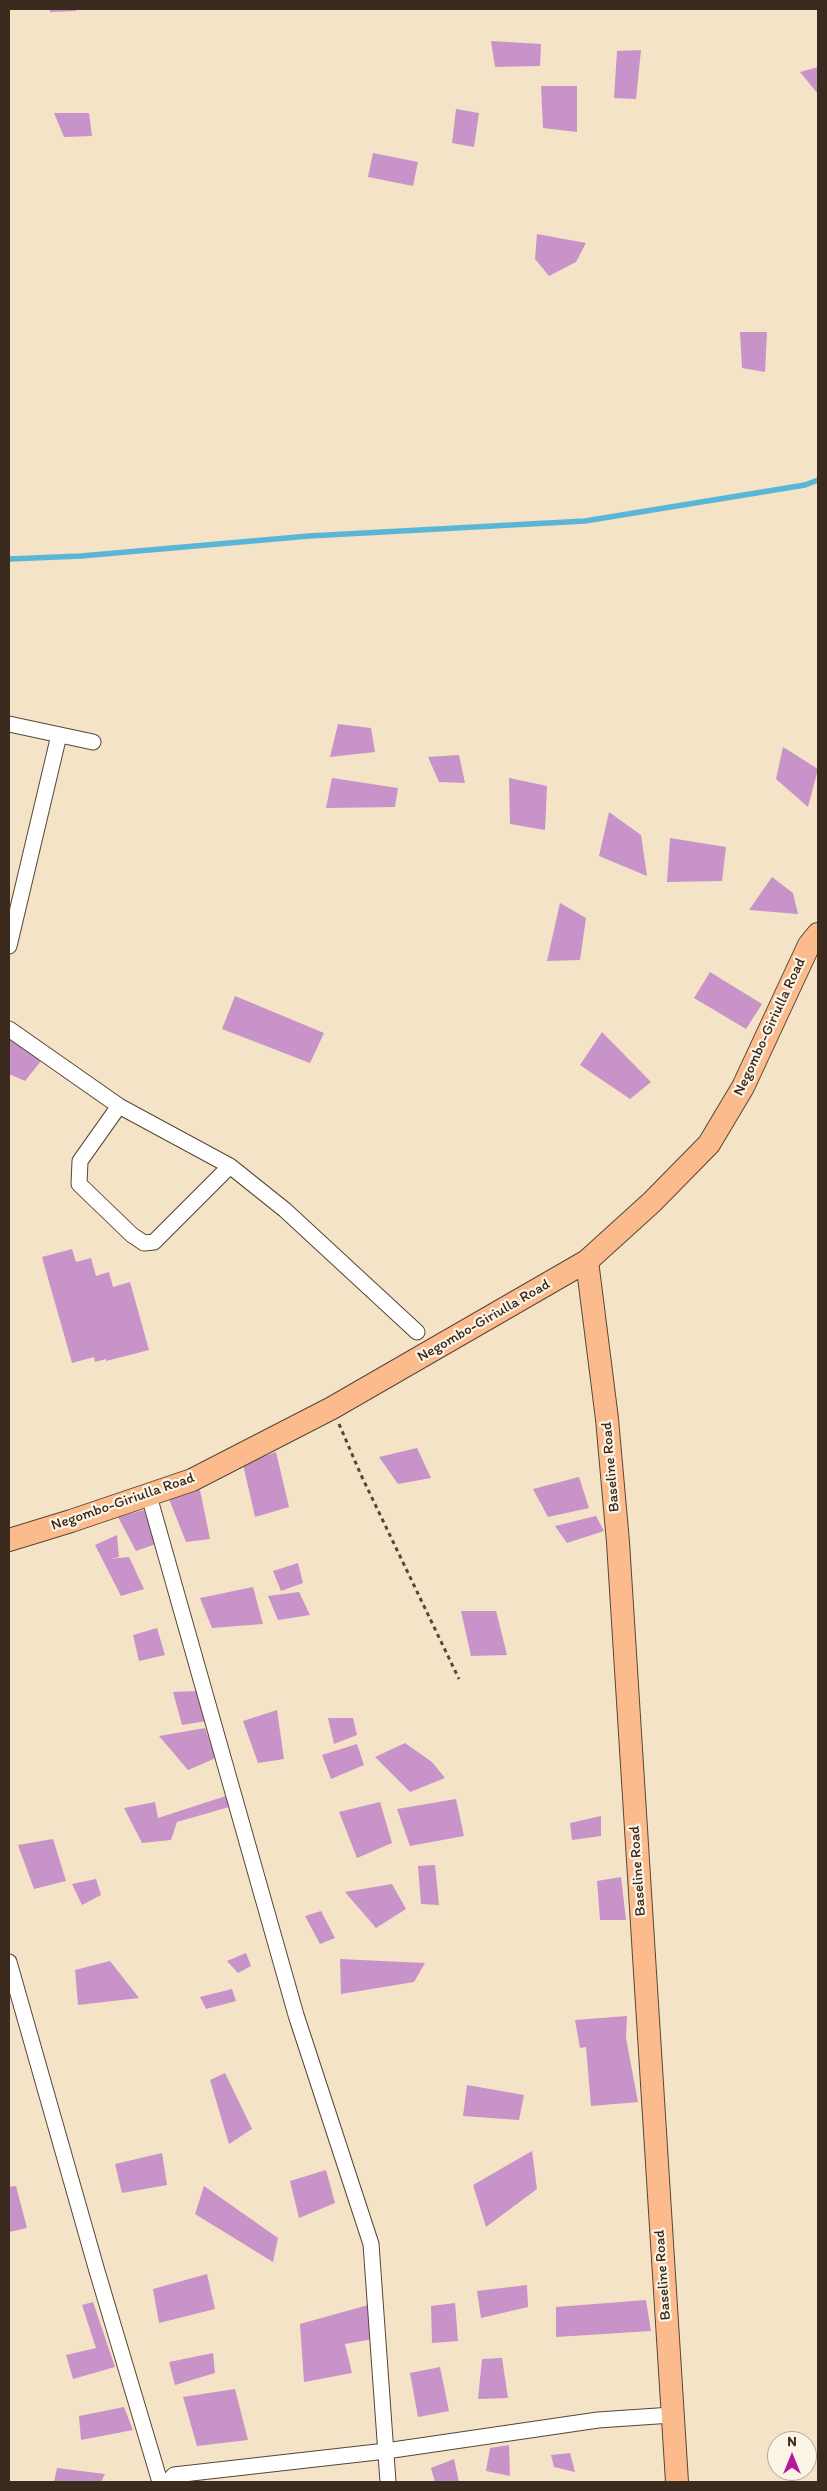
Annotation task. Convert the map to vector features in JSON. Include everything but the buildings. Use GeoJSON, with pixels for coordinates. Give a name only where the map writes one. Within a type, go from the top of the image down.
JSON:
{"type":"FeatureCollection","features":[{"type":"Feature","properties":{"kind":"main road","name":"Negombo-Giriulla Road"},"geometry":{"type":"LineString","coordinates":[[9,1540],[149,1496],[192,1480],[332,1408],[587,1261],[652,1202],[708,1144],[743,1087],[808,945],[818,934]]}},
{"type":"Feature","properties":{"kind":"main road","name":"Baseline Road"},"geometry":{"type":"LineString","coordinates":[[587,1261],[607,1419],[618,1542],[677,2482]]}},
{"type":"Feature","properties":{"kind":"street"},"geometry":{"type":"LineString","coordinates":[[9,724],[93,742]]}},
{"type":"Feature","properties":{"kind":"street"},"geometry":{"type":"LineString","coordinates":[[9,946],[59,735]]}},
{"type":"Feature","properties":{"kind":"street"},"geometry":{"type":"LineString","coordinates":[[9,1029],[119,1106],[230,1166],[285,1210],[417,1332]]}},
{"type":"Feature","properties":{"kind":"street"},"geometry":{"type":"LineString","coordinates":[[119,1106],[80,1161],[79,1184],[132,1235],[144,1243],[154,1242],[230,1166]]}},
{"type":"Feature","properties":{"kind":"street"},"geometry":{"type":"LineString","coordinates":[[149,1496],[296,2015],[371,2244],[388,2482]]}},
{"type":"Feature","properties":{"kind":"street"},"geometry":{"type":"LineString","coordinates":[[9,1962],[99,2280],[160,2482]]}},
{"type":"Feature","properties":{"kind":"street"},"geometry":{"type":"LineString","coordinates":[[168,2482],[174,2475],[386,2451],[598,2420],[672,2415]]}},
{"type":"Feature","properties":{"kind":"path"},"geometry":{"type":"LineString","coordinates":[[332,1408],[361,1476],[459,1679]]}},
{"type":"Feature","properties":{"kind":"waterway"},"geometry":{"type":"LineString","coordinates":[[9,559],[81,556],[309,536],[585,521],[805,485],[818,480]]}}]}
